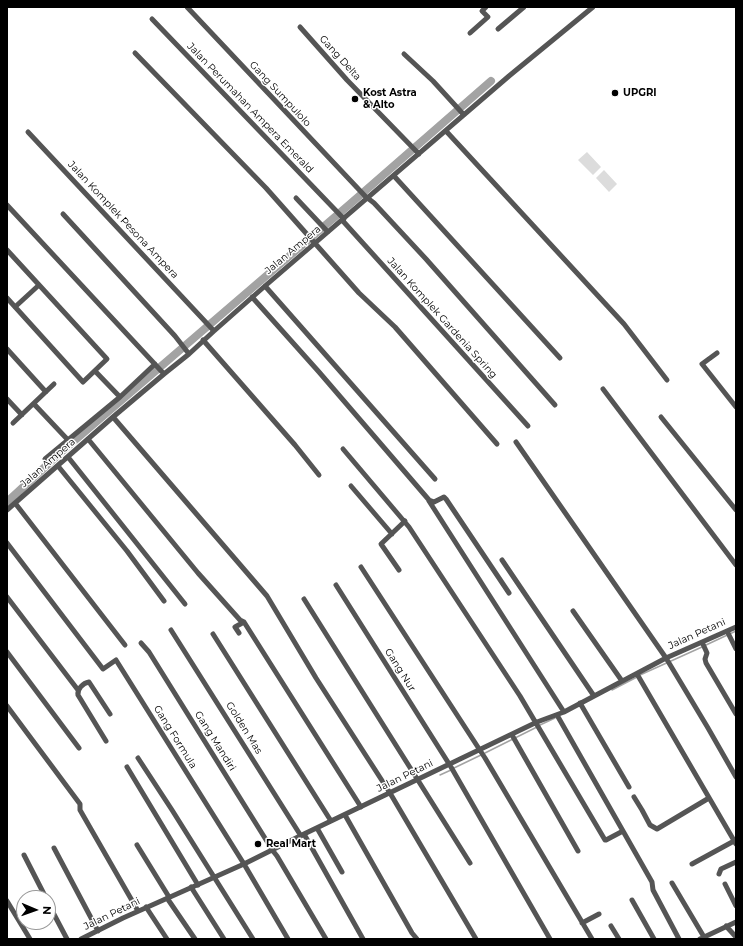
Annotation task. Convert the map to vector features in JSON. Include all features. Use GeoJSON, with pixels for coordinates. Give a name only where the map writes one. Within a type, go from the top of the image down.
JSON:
{"type":"FeatureCollection","features":[{"type":"Feature","properties":{"kind":"street","name":"Gang Sumpulolo"},"geometry":{"type":"LineString","coordinates":[[187,7],[426,259],[555,404]]}},
{"type":"Feature","properties":{"kind":"street"},"geometry":{"type":"LineString","coordinates":[[470,33],[488,17],[482,11],[486,7]]}},
{"type":"Feature","properties":{"kind":"street"},"geometry":{"type":"LineString","coordinates":[[498,29],[524,7]]}},
{"type":"Feature","properties":{"kind":"street","name":"Jalan Ampera"},"geometry":{"type":"LineString","coordinates":[[8,506],[16,503],[113,417],[160,369],[188,353],[203,340],[212,329],[265,286],[327,231],[344,219],[365,195],[394,176],[418,153],[593,7]]}},
{"type":"Feature","properties":{"kind":"street","name":"Jalan Perumahan Ampera Emerald"},"geometry":{"type":"LineString","coordinates":[[152,19],[344,219]]}},
{"type":"Feature","properties":{"kind":"street","name":"Gang Delta"},"geometry":{"type":"LineString","coordinates":[[300,26],[347,80],[418,153]]}},
{"type":"Feature","properties":{"kind":"street"},"geometry":{"type":"LineString","coordinates":[[135,52],[289,212],[359,293],[395,327],[497,444]]}},
{"type":"Feature","properties":{"kind":"street"},"geometry":{"type":"LineString","coordinates":[[404,54],[464,114]]}},
{"type":"Feature","properties":{"kind":"street"},"geometry":{"type":"LineString","coordinates":[[446,131],[624,324],[667,380]]}},
{"type":"Feature","properties":{"kind":"street","name":"Jalan Komplek Pesona Ampera"},"geometry":{"type":"LineString","coordinates":[[28,132],[212,329]]}},
{"type":"Feature","properties":{"kind":"street"},"geometry":{"type":"LineString","coordinates":[[394,176],[560,358]]}},
{"type":"Feature","properties":{"kind":"street"},"geometry":{"type":"LineString","coordinates":[[296,198],[327,231]]}},
{"type":"Feature","properties":{"kind":"street"},"geometry":{"type":"LineString","coordinates":[[7,205],[160,369],[120,397],[45,459]]}},
{"type":"Feature","properties":{"kind":"street"},"geometry":{"type":"LineString","coordinates":[[63,214],[182,344],[188,353]]}},
{"type":"Feature","properties":{"kind":"street","name":"Jalan Komplek Gardenia Spring"},"geometry":{"type":"LineString","coordinates":[[344,219],[528,426]]}},
{"type":"Feature","properties":{"kind":"street"},"geometry":{"type":"LineString","coordinates":[[7,250],[107,360],[83,382],[7,298]]}},
{"type":"Feature","properties":{"kind":"street"},"geometry":{"type":"LineString","coordinates":[[15,307],[39,285]]}},
{"type":"Feature","properties":{"kind":"street"},"geometry":{"type":"LineString","coordinates":[[265,286],[435,479]]}},
{"type":"Feature","properties":{"kind":"street"},"geometry":{"type":"LineString","coordinates":[[252,297],[319,372],[429,500],[564,712]]}},
{"type":"Feature","properties":{"kind":"street"},"geometry":{"type":"LineString","coordinates":[[203,340],[295,445],[319,475]]}},
{"type":"Feature","properties":{"kind":"street"},"geometry":{"type":"LineString","coordinates":[[7,349],[46,392]]}},
{"type":"Feature","properties":{"kind":"street"},"geometry":{"type":"LineString","coordinates":[[716,353],[702,364],[736,407]]}},
{"type":"Feature","properties":{"kind":"street"},"geometry":{"type":"LineString","coordinates":[[95,371],[120,397]]}},
{"type":"Feature","properties":{"kind":"street"},"geometry":{"type":"LineString","coordinates":[[13,423],[54,384]]}},
{"type":"Feature","properties":{"kind":"street"},"geometry":{"type":"LineString","coordinates":[[603,389],[736,565]]}},
{"type":"Feature","properties":{"kind":"street"},"geometry":{"type":"LineString","coordinates":[[7,399],[22,415]]}},
{"type":"Feature","properties":{"kind":"street"},"geometry":{"type":"LineString","coordinates":[[34,404],[68,440]]}},
{"type":"Feature","properties":{"kind":"street"},"geometry":{"type":"LineString","coordinates":[[113,417],[267,596],[316,678],[390,793],[476,939]]}},
{"type":"Feature","properties":{"kind":"street"},"geometry":{"type":"LineString","coordinates":[[661,417],[736,510]]}},
{"type":"Feature","properties":{"kind":"street"},"geometry":{"type":"LineString","coordinates":[[88,439],[198,573],[240,620],[253,631],[361,807]]}},
{"type":"Feature","properties":{"kind":"street"},"geometry":{"type":"LineString","coordinates":[[516,442],[667,661],[736,777]]}},
{"type":"Feature","properties":{"kind":"street"},"geometry":{"type":"LineString","coordinates":[[343,449],[405,521],[537,722],[605,840],[623,830]]}},
{"type":"Feature","properties":{"kind":"street"},"geometry":{"type":"LineString","coordinates":[[68,457],[184,604]]}},
{"type":"Feature","properties":{"kind":"street"},"geometry":{"type":"LineString","coordinates":[[58,466],[164,601]]}},
{"type":"Feature","properties":{"kind":"street"},"geometry":{"type":"LineString","coordinates":[[351,486],[392,534]]}},
{"type":"Feature","properties":{"kind":"street"},"geometry":{"type":"LineString","coordinates":[[429,500],[434,502],[440,498],[446,498],[508,593]]}},
{"type":"Feature","properties":{"kind":"street"},"geometry":{"type":"LineString","coordinates":[[16,503],[125,645]]}},
{"type":"Feature","properties":{"kind":"street"},"geometry":{"type":"LineString","coordinates":[[399,570],[381,544],[405,521]]}},
{"type":"Feature","properties":{"kind":"street","name":"Gang Formula"},"geometry":{"type":"LineString","coordinates":[[7,543],[103,669],[116,660],[244,864],[288,939]]}},
{"type":"Feature","properties":{"kind":"street"},"geometry":{"type":"LineString","coordinates":[[502,560],[594,696]]}},
{"type":"Feature","properties":{"kind":"street"},"geometry":{"type":"LineString","coordinates":[[361,568],[485,758],[592,939]]}},
{"type":"Feature","properties":{"kind":"street","name":"Gang Nur"},"geometry":{"type":"LineString","coordinates":[[336,585],[450,766],[550,939]]}},
{"type":"Feature","properties":{"kind":"street"},"geometry":{"type":"LineString","coordinates":[[7,597],[78,690],[78,695],[106,741]]}},
{"type":"Feature","properties":{"kind":"street"},"geometry":{"type":"LineString","coordinates":[[304,599],[470,863]]}},
{"type":"Feature","properties":{"kind":"street"},"geometry":{"type":"LineString","coordinates":[[573,611],[622,681]]}},
{"type":"Feature","properties":{"kind":"street"},"geometry":{"type":"LineString","coordinates":[[239,633],[235,627],[244,622]]}},
{"type":"Feature","properties":{"kind":"street","name":"Jalan Petani"},"geometry":{"type":"LineString","coordinates":[[81,939],[90,938],[98,931],[122,918],[273,851],[418,779],[514,738],[537,722],[558,717],[580,703],[622,681],[639,677],[667,661],[736,627]]}},
{"type":"Feature","properties":{"kind":"street","name":"Golden Mas"},"geometry":{"type":"LineString","coordinates":[[171,630],[303,835],[363,939]]}},
{"type":"Feature","properties":{"kind":"street"},"geometry":{"type":"LineString","coordinates":[[728,632],[736,649]]}},
{"type":"Feature","properties":{"kind":"street"},"geometry":{"type":"LineString","coordinates":[[213,634],[331,821]]}},
{"type":"Feature","properties":{"kind":"street","name":"Gang Mandiri"},"geometry":{"type":"LineString","coordinates":[[141,643],[149,652],[288,874],[326,939]]}},
{"type":"Feature","properties":{"kind":"street"},"geometry":{"type":"LineString","coordinates":[[703,643],[707,652],[705,659],[706,663],[736,714]]}},
{"type":"Feature","properties":{"kind":"street"},"geometry":{"type":"LineString","coordinates":[[7,652],[79,748]]}},
{"type":"Feature","properties":{"kind":"street"},"geometry":{"type":"LineString","coordinates":[[639,677],[735,843],[692,864]]}},
{"type":"Feature","properties":{"kind":"street"},"geometry":{"type":"LineString","coordinates":[[78,690],[86,682],[89,682],[110,714]]}},
{"type":"Feature","properties":{"kind":"street"},"geometry":{"type":"LineString","coordinates":[[580,703],[629,787]]}},
{"type":"Feature","properties":{"kind":"street"},"geometry":{"type":"LineString","coordinates":[[7,706],[80,804],[80,810],[138,911]]}},
{"type":"Feature","properties":{"kind":"street"},"geometry":{"type":"LineString","coordinates":[[558,717],[652,882],[652,890],[679,939]]}},
{"type":"Feature","properties":{"kind":"street"},"geometry":{"type":"LineString","coordinates":[[514,738],[578,851]]}},
{"type":"Feature","properties":{"kind":"street"},"geometry":{"type":"LineString","coordinates":[[138,758],[253,939]]}},
{"type":"Feature","properties":{"kind":"street"},"geometry":{"type":"LineString","coordinates":[[127,768],[198,884]]}},
{"type":"Feature","properties":{"kind":"street"},"geometry":{"type":"LineString","coordinates":[[634,797],[650,826],[657,829],[709,798]]}},
{"type":"Feature","properties":{"kind":"street"},"geometry":{"type":"LineString","coordinates":[[345,815],[382,884],[412,934],[417,939]]}},
{"type":"Feature","properties":{"kind":"street"},"geometry":{"type":"LineString","coordinates":[[317,828],[342,872]]}},
{"type":"Feature","properties":{"kind":"street"},"geometry":{"type":"LineString","coordinates":[[138,845],[168,898],[195,939]]}},
{"type":"Feature","properties":{"kind":"street"},"geometry":{"type":"LineString","coordinates":[[54,848],[98,931]]}},
{"type":"Feature","properties":{"kind":"street"},"geometry":{"type":"LineString","coordinates":[[24,855],[42,890]]}},
{"type":"Feature","properties":{"kind":"street"},"geometry":{"type":"LineString","coordinates":[[719,874],[721,869],[736,862]]}},
{"type":"Feature","properties":{"kind":"street"},"geometry":{"type":"LineString","coordinates":[[672,883],[706,938],[736,922]]}},
{"type":"Feature","properties":{"kind":"street"},"geometry":{"type":"LineString","coordinates":[[725,884],[736,906]]}},
{"type":"Feature","properties":{"kind":"street"},"geometry":{"type":"LineString","coordinates":[[191,887],[224,939]]}},
{"type":"Feature","properties":{"kind":"street"},"geometry":{"type":"LineString","coordinates":[[632,900],[654,939]]}},
{"type":"Feature","properties":{"kind":"street"},"geometry":{"type":"LineString","coordinates":[[7,901],[30,939]]}},
{"type":"Feature","properties":{"kind":"street"},"geometry":{"type":"LineString","coordinates":[[146,907],[167,939]]}},
{"type":"Feature","properties":{"kind":"street"},"geometry":{"type":"LineString","coordinates":[[582,923],[599,914]]}},
{"type":"Feature","properties":{"kind":"street"},"geometry":{"type":"LineString","coordinates":[[56,918],[67,939]]}},
{"type":"Feature","properties":{"kind":"street"},"geometry":{"type":"LineString","coordinates":[[611,926],[619,939]]}},
{"type":"Feature","properties":{"kind":"street"},"geometry":{"type":"LineString","coordinates":[[726,926],[736,937]]}},
{"type":"Feature","properties":{"kind":"shaded area"},"geometry":{"type":"Polygon","coordinates":[[[587,152],[601,167],[593,175],[578,160],[587,152]]]}},
{"type":"Feature","properties":{"kind":"shaded area"},"geometry":{"type":"Polygon","coordinates":[[[604,170],[617,184],[609,192],[596,178],[604,170]]]}},
{"type":"Feature","properties":{"kind":"waterway"},"geometry":{"type":"LineString","coordinates":[[7,502],[60,453],[491,81]]}},
{"type":"Feature","properties":{"kind":"waterway"},"geometry":{"type":"LineString","coordinates":[[706,645],[736,631]]}},
{"type":"Feature","properties":{"kind":"waterway"},"geometry":{"type":"LineString","coordinates":[[640,675],[702,647]]}},
{"type":"Feature","properties":{"kind":"waterway"},"geometry":{"type":"LineString","coordinates":[[612,690],[637,677]]}},
{"type":"Feature","properties":{"kind":"waterway"},"geometry":{"type":"LineString","coordinates":[[540,725],[555,718]]}},
{"type":"Feature","properties":{"kind":"waterway"},"geometry":{"type":"LineString","coordinates":[[485,753],[537,727]]}},
{"type":"Feature","properties":{"kind":"waterway"},"geometry":{"type":"LineString","coordinates":[[454,768],[481,755]]}},
{"type":"Feature","properties":{"kind":"waterway"},"geometry":{"type":"LineString","coordinates":[[440,775],[451,770]]}},
{"type":"Feature","properties":{"kind":"place","name":"UPGRI"},"geometry":{"type":"Point","coordinates":[615,93]}},
{"type":"Feature","properties":{"kind":"place","name":"Kost Astra & Alto"},"geometry":{"type":"Point","coordinates":[355,99]}},
{"type":"Feature","properties":{"kind":"place","name":"Real Mart"},"geometry":{"type":"Point","coordinates":[258,844]}}]}
